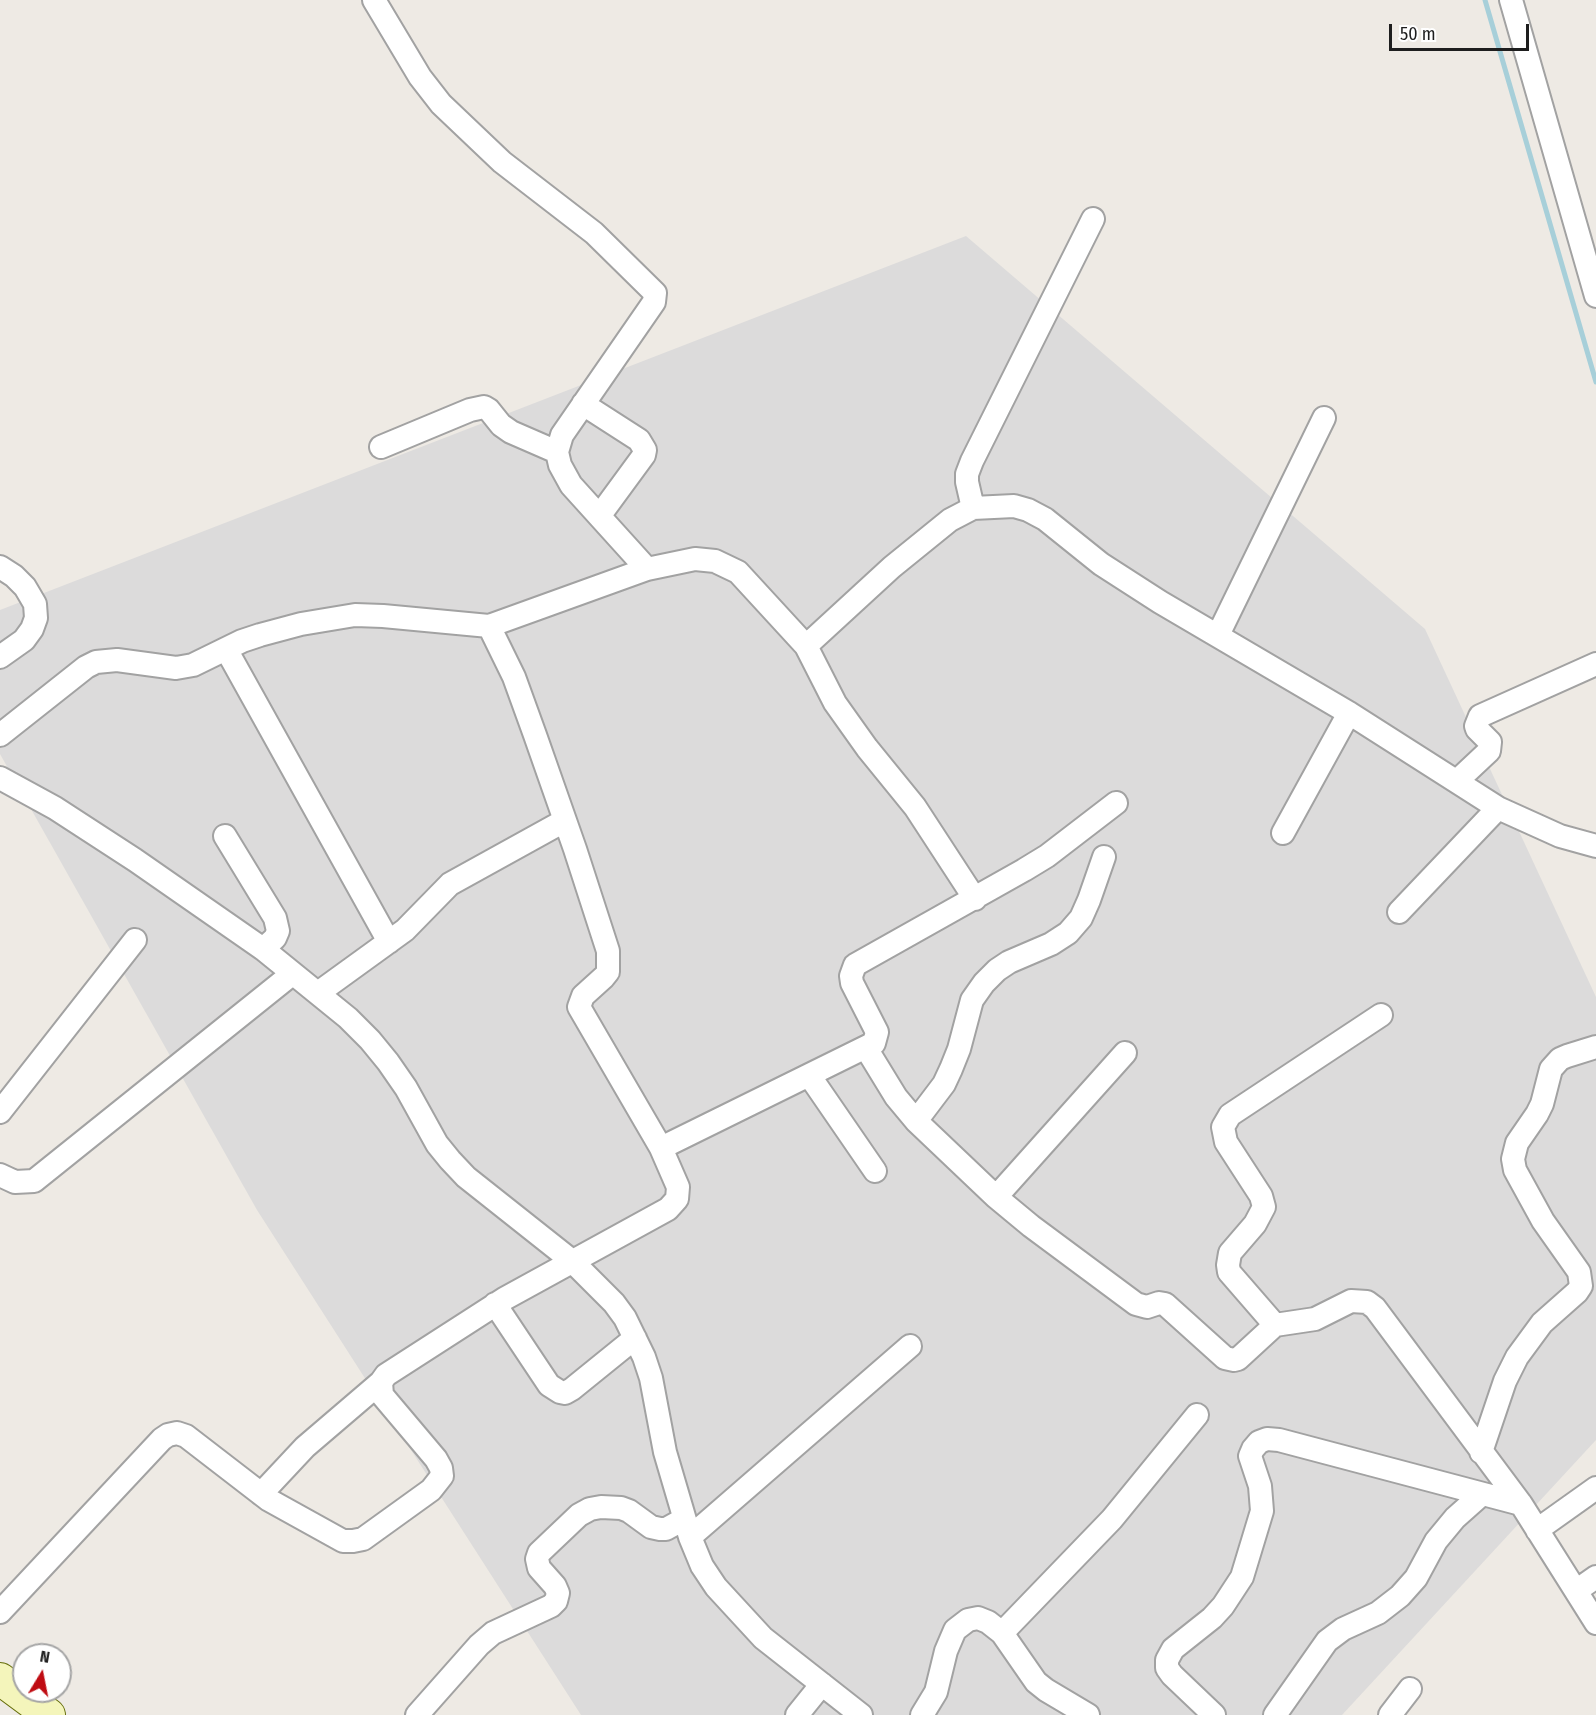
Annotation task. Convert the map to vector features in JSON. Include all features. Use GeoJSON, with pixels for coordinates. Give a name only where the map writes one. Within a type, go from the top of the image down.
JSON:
{"type":"FeatureCollection","features":[{"type":"Feature","properties":{"kind":"main road"},"geometry":{"type":"LineString","coordinates":[[0,1679],[49,1715]]}},
{"type":"Feature","properties":{"kind":"street"},"geometry":{"type":"LineString","coordinates":[[374,0],[420,77],[441,104],[502,162],[594,233],[655,293],[654,303],[562,435],[557,452],[560,465],[571,484],[648,569]]}},
{"type":"Feature","properties":{"kind":"street"},"geometry":{"type":"LineString","coordinates":[[1511,0],[1596,296]]}},
{"type":"Feature","properties":{"kind":"street"},"geometry":{"type":"LineString","coordinates":[[974,508],[967,482],[967,474],[972,461],[1093,219]]}},
{"type":"Feature","properties":{"kind":"street"},"geometry":{"type":"LineString","coordinates":[[583,405],[639,440],[645,450],[600,515]]}},
{"type":"Feature","properties":{"kind":"street"},"geometry":{"type":"LineString","coordinates":[[381,447],[470,410],[484,407],[511,432],[557,452]]}},
{"type":"Feature","properties":{"kind":"street"},"geometry":{"type":"LineString","coordinates":[[1218,635],[1324,418]]}},
{"type":"Feature","properties":{"kind":"street"},"geometry":{"type":"LineString","coordinates":[[806,646],[892,567],[950,520],[974,508],[1014,506],[1029,510],[1045,519],[1101,564],[1160,602],[1349,713],[1498,807],[1560,836],[1596,846]]}},
{"type":"Feature","properties":{"kind":"street"},"geometry":{"type":"LineString","coordinates":[[0,735],[86,667],[96,662],[117,660],[176,668],[193,664],[260,635],[301,624],[355,615],[489,626],[648,569],[695,559],[715,561],[729,567],[751,584],[806,646],[836,703],[867,748],[915,807],[975,899]]}},
{"type":"Feature","properties":{"kind":"street"},"geometry":{"type":"LineString","coordinates":[[0,567],[25,587],[36,604],[36,618],[32,630],[24,640],[0,657]]}},
{"type":"Feature","properties":{"kind":"street"},"geometry":{"type":"LineString","coordinates":[[261,1494],[305,1447],[392,1370],[495,1304],[674,1204],[678,1195],[678,1187],[661,1148],[579,1007],[583,996],[604,977],[609,962],[608,951],[514,677],[489,626]]}},
{"type":"Feature","properties":{"kind":"street"},"geometry":{"type":"LineString","coordinates":[[226,649],[389,942]]}},
{"type":"Feature","properties":{"kind":"street"},"geometry":{"type":"LineString","coordinates":[[1458,781],[1489,751],[1490,742],[1477,729],[1480,716],[1596,664]]}},
{"type":"Feature","properties":{"kind":"street"},"geometry":{"type":"LineString","coordinates":[[1283,833],[1349,713]]}},
{"type":"Feature","properties":{"kind":"street"},"geometry":{"type":"LineString","coordinates":[[0,778],[55,808],[105,840],[263,949],[356,1025],[388,1062],[406,1088],[438,1144],[466,1177],[572,1262],[614,1303],[636,1338],[651,1378],[665,1452],[687,1528],[702,1566],[716,1587],[763,1638],[861,1715]]}},
{"type":"Feature","properties":{"kind":"street"},"geometry":{"type":"LineString","coordinates":[[661,1148],[874,1043],[877,1032],[852,983],[851,976],[855,965],[975,899],[1047,856],[1116,803]]}},
{"type":"Feature","properties":{"kind":"street"},"geometry":{"type":"LineString","coordinates":[[1399,912],[1498,807]]}},
{"type":"Feature","properties":{"kind":"street"},"geometry":{"type":"LineString","coordinates":[[318,993],[414,922],[432,900],[450,884],[564,820]]}},
{"type":"Feature","properties":{"kind":"street"},"geometry":{"type":"LineString","coordinates":[[225,836],[275,918],[278,931],[275,938],[263,949]]}},
{"type":"Feature","properties":{"kind":"street"},"geometry":{"type":"LineString","coordinates":[[916,1121],[944,1084],[959,1049],[972,1000],[984,983],[1009,962],[1051,944],[1068,933],[1081,918],[1104,857]]}},
{"type":"Feature","properties":{"kind":"street"},"geometry":{"type":"LineString","coordinates":[[0,1112],[135,940]]}},
{"type":"Feature","properties":{"kind":"street"},"geometry":{"type":"LineString","coordinates":[[0,1175],[15,1182],[34,1181],[292,974]]}},
{"type":"Feature","properties":{"kind":"street"},"geometry":{"type":"LineString","coordinates":[[1275,1325],[1229,1272],[1230,1253],[1255,1224],[1264,1207],[1261,1196],[1226,1142],[1223,1127],[1230,1115],[1381,1015]]}},
{"type":"Feature","properties":{"kind":"street"},"geometry":{"type":"LineString","coordinates":[[1481,1452],[1505,1381],[1517,1357],[1542,1323],[1581,1286],[1579,1272],[1543,1221],[1515,1170],[1513,1159],[1517,1143],[1542,1104],[1551,1069],[1560,1059],[1596,1047]]}},
{"type":"Feature","properties":{"kind":"street"},"geometry":{"type":"LineString","coordinates":[[866,1048],[896,1097],[916,1121],[996,1197],[1136,1304],[1147,1307],[1159,1303],[1165,1304],[1225,1358],[1238,1359],[1275,1325],[1315,1319],[1352,1301],[1367,1302],[1375,1308],[1521,1504],[1596,1623]]}},
{"type":"Feature","properties":{"kind":"street"},"geometry":{"type":"LineString","coordinates":[[996,1197],[1125,1053]]}},
{"type":"Feature","properties":{"kind":"street"},"geometry":{"type":"LineString","coordinates":[[809,1075],[875,1171]]}},
{"type":"Feature","properties":{"kind":"street"},"geometry":{"type":"LineString","coordinates":[[495,1304],[549,1385],[560,1392],[565,1393],[572,1389],[636,1338]]}},
{"type":"Feature","properties":{"kind":"street"},"geometry":{"type":"LineString","coordinates":[[417,1715],[479,1645],[493,1633],[551,1606],[556,1601],[558,1593],[555,1586],[540,1568],[537,1559],[543,1547],[579,1515],[590,1509],[601,1507],[621,1508],[651,1527],[687,1528],[910,1347]]}},
{"type":"Feature","properties":{"kind":"street"},"geometry":{"type":"LineString","coordinates":[[0,1612],[162,1438],[177,1433],[186,1436],[261,1494],[332,1536],[343,1541],[363,1539],[431,1490],[442,1476],[436,1459],[382,1395],[381,1382]]}},
{"type":"Feature","properties":{"kind":"street"},"geometry":{"type":"LineString","coordinates":[[1002,1633],[1112,1519],[1197,1415]]}},
{"type":"Feature","properties":{"kind":"street"},"geometry":{"type":"LineString","coordinates":[[1214,1715],[1172,1675],[1167,1668],[1167,1660],[1173,1649],[1212,1618],[1223,1606],[1242,1577],[1262,1511],[1260,1486],[1250,1456],[1259,1442],[1267,1439],[1279,1440],[1521,1504]]}},
{"type":"Feature","properties":{"kind":"street"},"geometry":{"type":"LineString","coordinates":[[1537,1530],[1596,1488]]}},
{"type":"Feature","properties":{"kind":"street"},"geometry":{"type":"LineString","coordinates":[[1275,1715],[1327,1641],[1343,1629],[1378,1612],[1404,1592],[1416,1578],[1436,1542],[1455,1518],[1482,1494]]}},
{"type":"Feature","properties":{"kind":"street"},"geometry":{"type":"LineString","coordinates":[[1576,1591],[1596,1577]]}},
{"type":"Feature","properties":{"kind":"street"},"geometry":{"type":"LineString","coordinates":[[922,1715],[936,1692],[946,1652],[955,1630],[968,1620],[978,1618],[988,1622],[1002,1633],[1036,1682],[1088,1715]]}},
{"type":"Feature","properties":{"kind":"street"},"geometry":{"type":"LineString","coordinates":[[797,1715],[822,1684]]}},
{"type":"Feature","properties":{"kind":"street"},"geometry":{"type":"LineString","coordinates":[[1390,1715],[1410,1689]]}},
{"type":"Feature","properties":{"kind":"shaded area"},"geometry":{"type":"Polygon","coordinates":[[[966,236],[1425,629],[1596,997],[1596,1440],[1342,1715],[581,1715],[257,1210],[0,754],[0,610],[966,236]]]}},
{"type":"Feature","properties":{"kind":"waterway"},"geometry":{"type":"LineString","coordinates":[[1485,0],[1596,382]]}}]}
